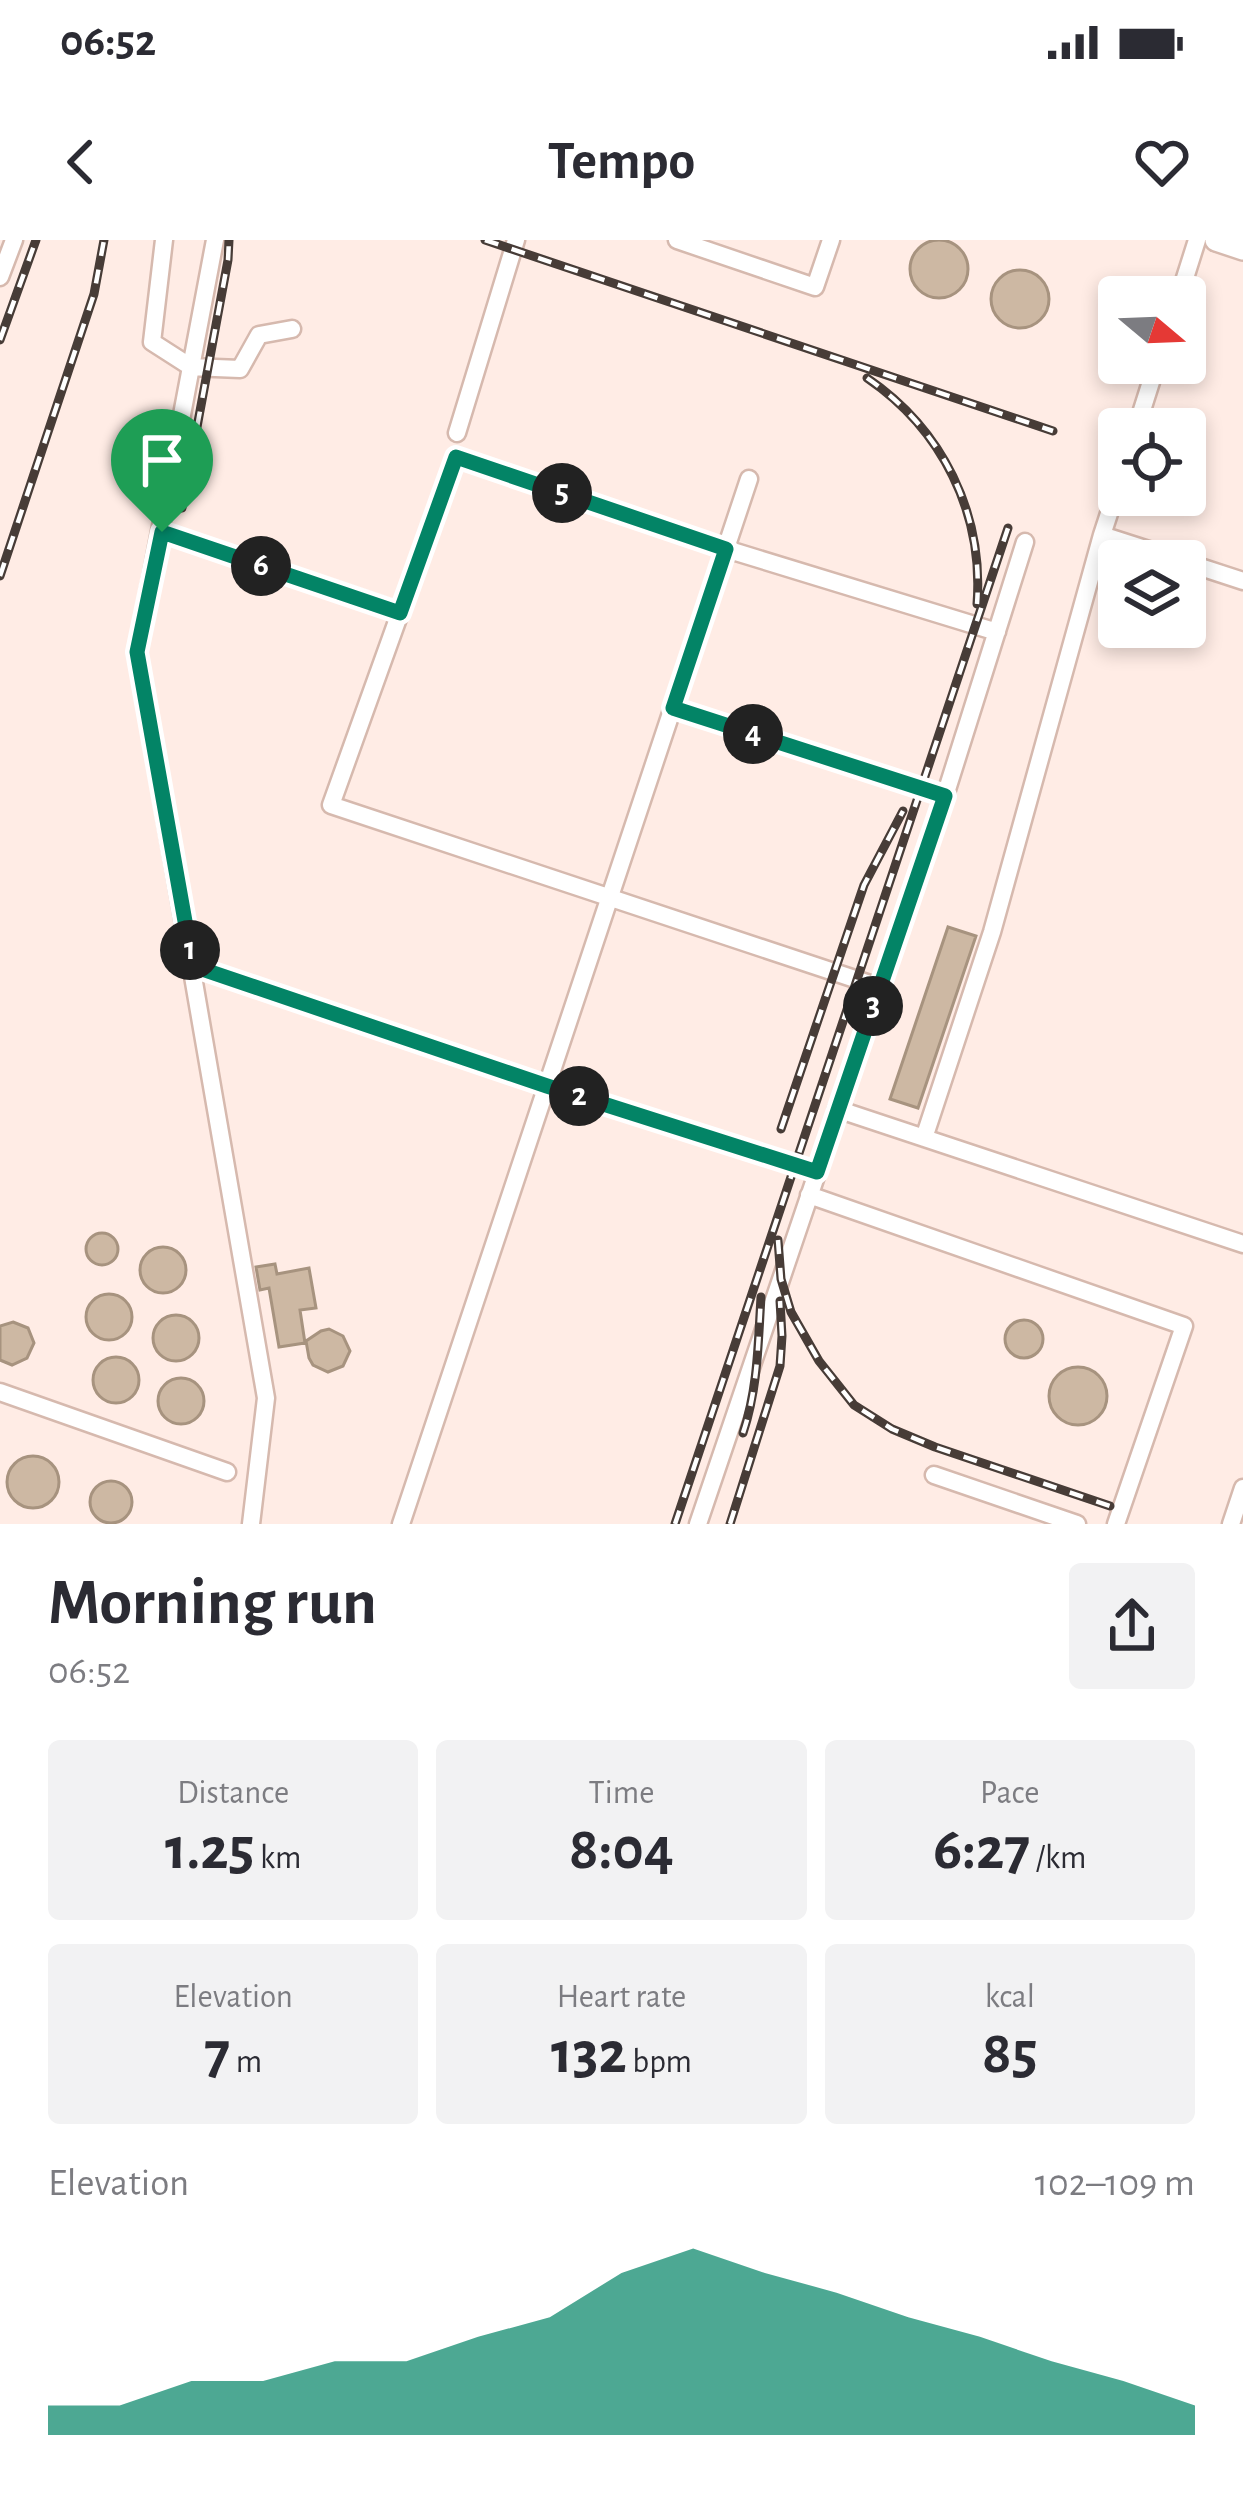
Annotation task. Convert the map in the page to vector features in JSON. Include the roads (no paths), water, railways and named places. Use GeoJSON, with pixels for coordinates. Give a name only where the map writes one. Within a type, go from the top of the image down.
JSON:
{"type":"FeatureCollection","features":[{"type":"Feature","properties":{"kind":"main road"},"geometry":{"type":"LineString","coordinates":[[1216,240],[1243,249]]}},
{"type":"Feature","properties":{"kind":"street"},"geometry":{"type":"LineString","coordinates":[[0,277],[14,240]]}},
{"type":"Feature","properties":{"kind":"street"},"geometry":{"type":"LineString","coordinates":[[164,240],[152,342],[191,367],[240,369],[259,335],[292,329]]}},
{"type":"Feature","properties":{"kind":"street"},"geometry":{"type":"LineString","coordinates":[[215,240],[137,652],[266,1398],[251,1524]]}},
{"type":"Feature","properties":{"kind":"street"},"geometry":{"type":"LineString","coordinates":[[457,433],[516,240]]}},
{"type":"Feature","properties":{"kind":"street"},"geometry":{"type":"LineString","coordinates":[[677,240],[815,286],[831,240]]}},
{"type":"Feature","properties":{"kind":"street"},"geometry":{"type":"LineString","coordinates":[[1185,276],[1197,240]]}},
{"type":"Feature","properties":{"kind":"street"},"geometry":{"type":"LineString","coordinates":[[879,987],[331,805],[456,457],[726,549],[997,632]]}},
{"type":"Feature","properties":{"kind":"street"},"geometry":{"type":"LineString","coordinates":[[401,1524],[748,479]]}},
{"type":"Feature","properties":{"kind":"street"},"geometry":{"type":"LineString","coordinates":[[924,1138],[992,932],[1108,516]]}},
{"type":"Feature","properties":{"kind":"street"},"geometry":{"type":"LineString","coordinates":[[162,532],[400,613]]}},
{"type":"Feature","properties":{"kind":"street"},"geometry":{"type":"LineString","coordinates":[[1102,535],[1118,540]]}},
{"type":"Feature","properties":{"kind":"street"},"geometry":{"type":"LineString","coordinates":[[698,1524],[945,796],[1025,542]]}},
{"type":"Feature","properties":{"kind":"street"},"geometry":{"type":"LineString","coordinates":[[1206,568],[1243,580]]}},
{"type":"Feature","properties":{"kind":"street"},"geometry":{"type":"LineString","coordinates":[[673,708],[945,796]]}},
{"type":"Feature","properties":{"kind":"street"},"geometry":{"type":"LineString","coordinates":[[193,966],[817,1172]]}},
{"type":"Feature","properties":{"kind":"street"},"geometry":{"type":"LineString","coordinates":[[837,1109],[1243,1244]]}},
{"type":"Feature","properties":{"kind":"street"},"geometry":{"type":"LineString","coordinates":[[809,1195],[1184,1326],[1116,1524]]}},
{"type":"Feature","properties":{"kind":"street"},"geometry":{"type":"LineString","coordinates":[[0,1392],[227,1472]]}},
{"type":"Feature","properties":{"kind":"street"},"geometry":{"type":"LineString","coordinates":[[934,1475],[1077,1524]]}},
{"type":"Feature","properties":{"kind":"street"},"geometry":{"type":"LineString","coordinates":[[1231,1524],[1243,1488]]}},
{"type":"Feature","properties":{"kind":"railway"},"geometry":{"type":"LineString","coordinates":[[0,340],[36,240]]}},
{"type":"Feature","properties":{"kind":"railway"},"geometry":{"type":"LineString","coordinates":[[0,576],[94,294],[104,240]]}},
{"type":"Feature","properties":{"kind":"railway"},"geometry":{"type":"LineString","coordinates":[[182,508],[229,240]]}},
{"type":"Feature","properties":{"kind":"railway"},"geometry":{"type":"LineString","coordinates":[[485,240],[1053,431]]}},
{"type":"Feature","properties":{"kind":"railway"},"geometry":{"type":"LineString","coordinates":[[867,378],[917,422],[953,476],[973,537],[977,604]]}},
{"type":"Feature","properties":{"kind":"railway"},"geometry":{"type":"LineString","coordinates":[[675,1524],[1008,528]]}},
{"type":"Feature","properties":{"kind":"railway"},"geometry":{"type":"LineString","coordinates":[[781,1129],[864,885],[903,811]]}},
{"type":"Feature","properties":{"kind":"railway"},"geometry":{"type":"LineString","coordinates":[[778,1240],[781,1279],[791,1312],[819,1361],[854,1405],[892,1429],[935,1447],[1110,1506]]}},
{"type":"Feature","properties":{"kind":"railway"},"geometry":{"type":"LineString","coordinates":[[743,1433],[754,1383],[761,1297]]}},
{"type":"Feature","properties":{"kind":"railway"},"geometry":{"type":"LineString","coordinates":[[730,1524],[780,1366],[780,1301]]}}]}
